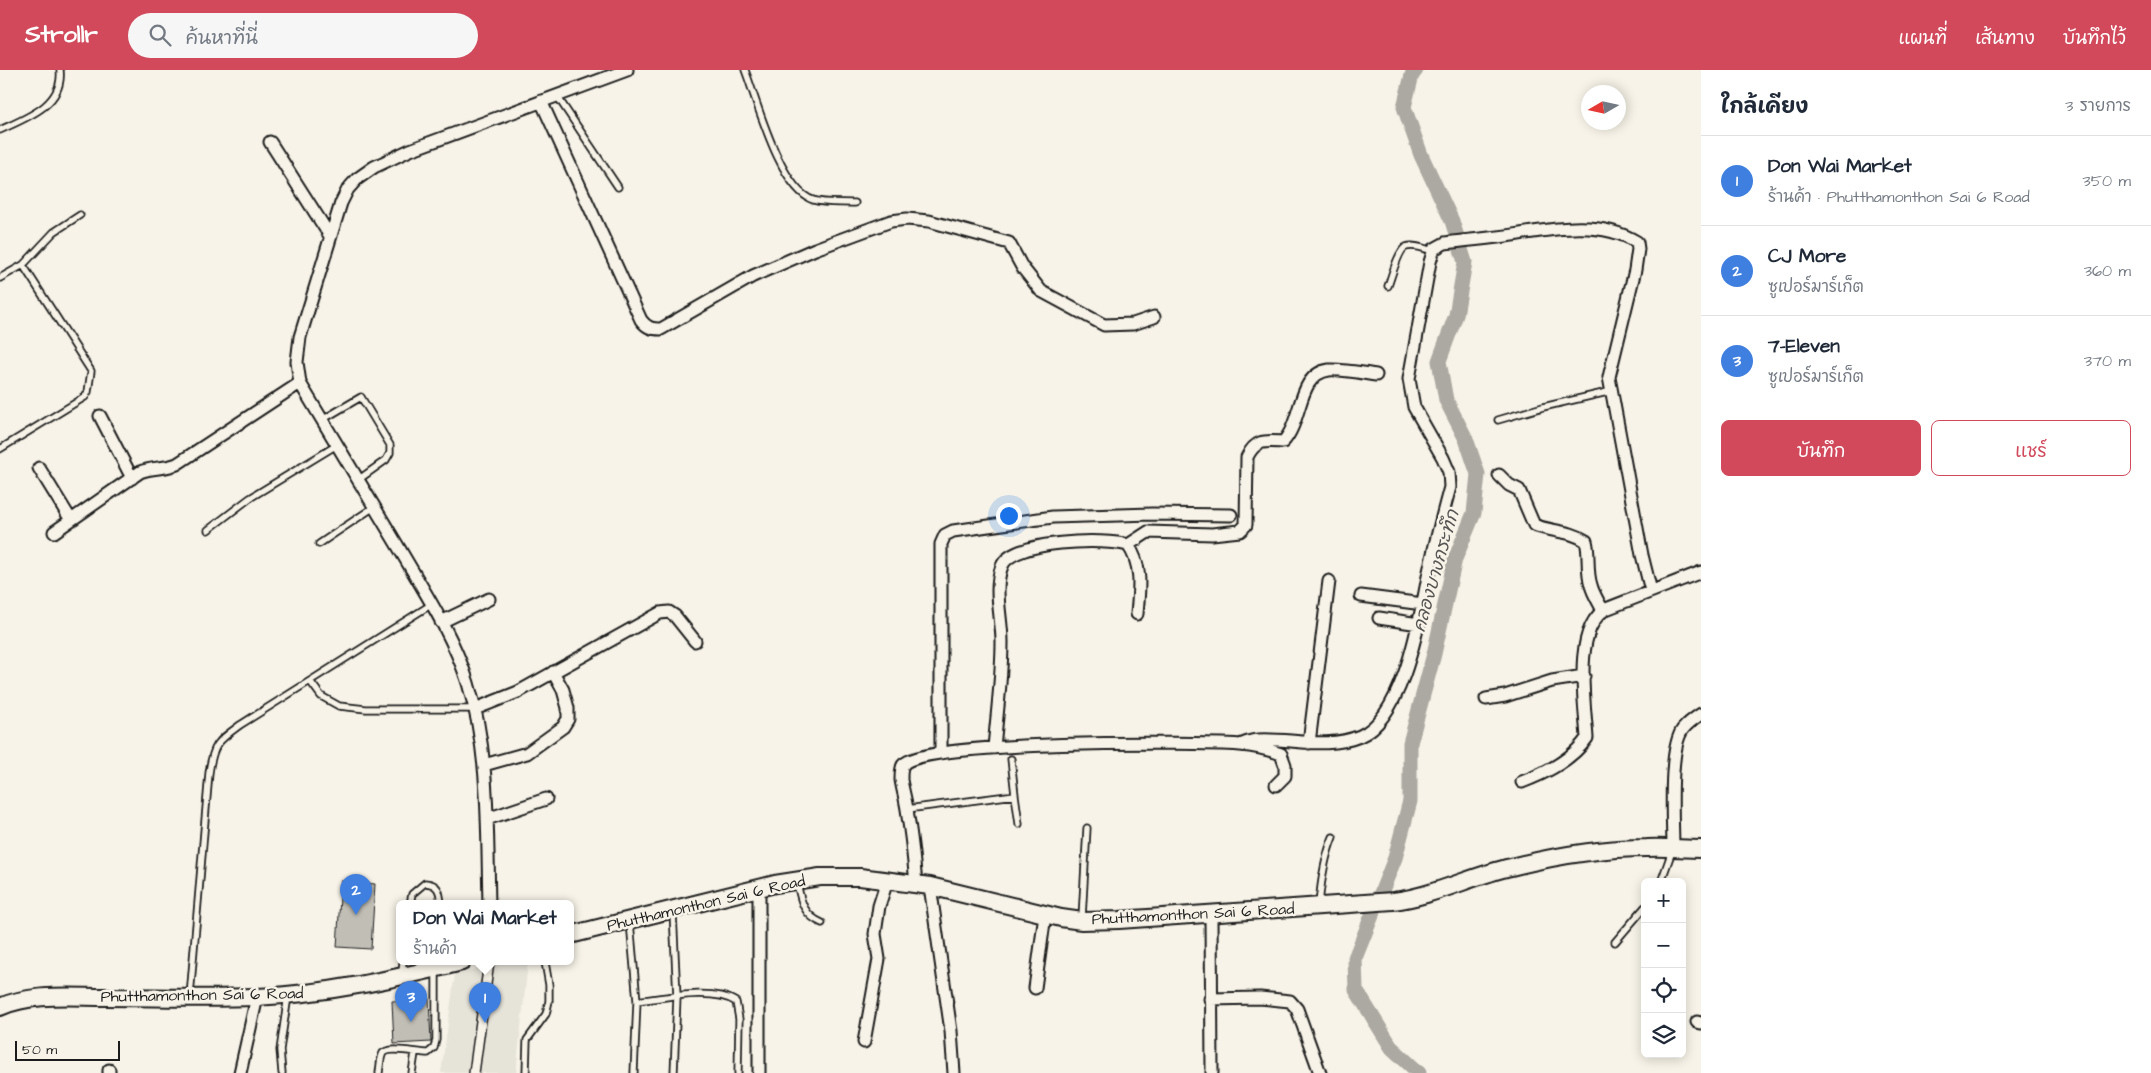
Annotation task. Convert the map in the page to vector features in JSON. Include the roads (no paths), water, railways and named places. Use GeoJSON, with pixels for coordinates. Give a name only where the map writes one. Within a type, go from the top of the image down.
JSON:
{"type":"FeatureCollection","features":[{"type":"Feature","properties":{"kind":"main road","name":"Phutthamonthon Sai 6 Road"},"geometry":{"type":"LineString","coordinates":[[574,934],[759,888],[820,877],[860,877],[923,885],[1045,915],[1082,920],[1159,919],[1393,902],[1415,898],[1462,881],[1510,867],[1582,853],[1642,848],[1701,849]]}},
{"type":"Feature","properties":{"kind":"main road","name":"Phutthamonthon Sai 6 Road"},"geometry":{"type":"LineString","coordinates":[[0,1007],[24,999],[53,997],[190,998],[288,995],[341,989],[402,969],[439,965]]}},
{"type":"Feature","properties":{"kind":"street"},"geometry":{"type":"LineString","coordinates":[[489,900],[484,765],[475,709],[458,657],[432,604],[300,382],[297,362],[300,337],[340,203],[348,189],[357,179],[374,167],[445,136],[627,70]]}},
{"type":"Feature","properties":{"kind":"street"},"geometry":{"type":"LineString","coordinates":[[541,101],[642,320],[646,326],[653,329],[661,329],[753,276],[815,249],[877,225],[906,219],[951,226],[978,236],[1009,242],[1022,267],[1041,292],[1104,324],[1133,324],[1154,317]]}},
{"type":"Feature","properties":{"kind":"street"},"geometry":{"type":"LineString","coordinates":[[270,142],[330,236]]}},
{"type":"Feature","properties":{"kind":"street"},"geometry":{"type":"LineString","coordinates":[[1240,745],[1257,740],[1309,743],[1340,742],[1362,736],[1382,718],[1402,682],[1420,624],[1450,487],[1449,472],[1446,465],[1414,407],[1409,379],[1433,251],[1434,248],[1444,243],[1558,229],[1590,228],[1610,231],[1637,242],[1635,270],[1609,377],[1631,497],[1652,591]]}},
{"type":"Feature","properties":{"kind":"street"},"geometry":{"type":"LineString","coordinates":[[994,748],[1002,640],[999,585],[1002,565],[1011,556],[1031,547],[1104,541],[1128,545],[1148,532],[1212,534],[1240,531],[1246,526],[1247,457],[1252,446],[1264,441],[1283,442],[1291,434],[1308,382],[1316,374],[1330,370],[1376,375]]}},
{"type":"Feature","properties":{"kind":"street"},"geometry":{"type":"LineString","coordinates":[[54,532],[146,469],[168,468],[177,464],[300,382]]}},
{"type":"Feature","properties":{"kind":"street"},"geometry":{"type":"LineString","coordinates":[[100,416],[132,478]]}},
{"type":"Feature","properties":{"kind":"street"},"geometry":{"type":"LineString","coordinates":[[39,468],[71,520]]}},
{"type":"Feature","properties":{"kind":"street"},"geometry":{"type":"LineString","coordinates":[[1499,475],[1509,485],[1520,490],[1534,526],[1548,531],[1561,531],[1579,536],[1586,541],[1589,553],[1588,570],[1591,586],[1603,611]]}},
{"type":"Feature","properties":{"kind":"street"},"geometry":{"type":"LineString","coordinates":[[941,753],[941,544],[945,535],[953,531],[1053,517],[1152,514],[1231,515]]}},
{"type":"Feature","properties":{"kind":"street"},"geometry":{"type":"LineString","coordinates":[[1128,545],[1136,558],[1140,575],[1137,614]]}},
{"type":"Feature","properties":{"kind":"street"},"geometry":{"type":"LineString","coordinates":[[1522,782],[1553,768],[1578,749],[1587,738],[1584,676],[1586,641],[1595,618],[1603,611],[1701,572]]}},
{"type":"Feature","properties":{"kind":"street"},"geometry":{"type":"LineString","coordinates":[[1309,743],[1329,581]]}},
{"type":"Feature","properties":{"kind":"street"},"geometry":{"type":"LineString","coordinates":[[1361,596],[1423,604]]}},
{"type":"Feature","properties":{"kind":"street"},"geometry":{"type":"LineString","coordinates":[[441,622],[489,599]]}},
{"type":"Feature","properties":{"kind":"street"},"geometry":{"type":"LineString","coordinates":[[475,709],[518,692],[660,613],[669,612],[695,641]]}},
{"type":"Feature","properties":{"kind":"street"},"geometry":{"type":"LineString","coordinates":[[1379,618],[1420,624]]}},
{"type":"Feature","properties":{"kind":"street"},"geometry":{"type":"LineString","coordinates":[[484,765],[527,753],[563,727],[568,719],[568,708],[563,690],[553,672]]}},
{"type":"Feature","properties":{"kind":"street"},"geometry":{"type":"LineString","coordinates":[[1486,699],[1505,696],[1552,681],[1584,676]]}},
{"type":"Feature","properties":{"kind":"street"},"geometry":{"type":"LineString","coordinates":[[1672,848],[1673,767],[1677,745],[1682,730],[1701,714]]}},
{"type":"Feature","properties":{"kind":"street"},"geometry":{"type":"LineString","coordinates":[[954,1073],[951,1030],[901,778],[902,766],[909,759],[941,753],[994,748],[1113,743],[1240,745],[1266,748],[1281,754],[1285,765],[1285,776],[1276,785]]}},
{"type":"Feature","properties":{"kind":"street"},"geometry":{"type":"LineString","coordinates":[[487,819],[546,799]]}},
{"type":"Feature","properties":{"kind":"street"},"geometry":{"type":"LineString","coordinates":[[864,1042],[879,959],[875,934],[877,915],[887,881]]}},
{"type":"Feature","properties":{"kind":"street"},"geometry":{"type":"LineString","coordinates":[[759,888],[759,1073]]}},
{"type":"Feature","properties":{"kind":"street"},"geometry":{"type":"LineString","coordinates":[[1211,914],[1210,999],[1212,1073]]}},
{"type":"Feature","properties":{"kind":"street"},"geometry":{"type":"LineString","coordinates":[[1035,988],[1045,915]]}},
{"type":"Feature","properties":{"kind":"street"},"geometry":{"type":"LineString","coordinates":[[474,1073],[489,965]]}},
{"type":"Feature","properties":{"kind":"street"},"geometry":{"type":"LineString","coordinates":[[240,1073],[257,997]]}},
{"type":"Feature","properties":{"kind":"street"},"geometry":{"type":"LineString","coordinates":[[1210,999],[1260,998],[1290,1001],[1297,1009],[1320,1073]]}},
{"type":"Feature","properties":{"kind":"lane"},"geometry":{"type":"LineString","coordinates":[[0,130],[45,107],[57,90],[60,70]]}},
{"type":"Feature","properties":{"kind":"lane"},"geometry":{"type":"LineString","coordinates":[[745,70],[778,158],[789,179],[801,192],[811,199],[855,203]]}},
{"type":"Feature","properties":{"kind":"lane"},"geometry":{"type":"LineString","coordinates":[[556,95],[618,187]]}},
{"type":"Feature","properties":{"kind":"lane"},"geometry":{"type":"LineString","coordinates":[[0,278],[22,265],[54,232],[80,215]]}},
{"type":"Feature","properties":{"kind":"lane"},"geometry":{"type":"LineString","coordinates":[[1388,286],[1401,251],[1406,247],[1433,251]]}},
{"type":"Feature","properties":{"kind":"lane"},"geometry":{"type":"LineString","coordinates":[[0,449],[85,397],[91,382],[91,371],[22,265]]}},
{"type":"Feature","properties":{"kind":"lane"},"geometry":{"type":"LineString","coordinates":[[1498,420],[1543,406],[1612,391]]}},
{"type":"Feature","properties":{"kind":"lane"},"geometry":{"type":"LineString","coordinates":[[322,420],[361,397],[390,445],[390,453],[386,460],[358,480]]}},
{"type":"Feature","properties":{"kind":"lane"},"geometry":{"type":"LineString","coordinates":[[208,530],[250,498],[337,445]]}},
{"type":"Feature","properties":{"kind":"lane"},"geometry":{"type":"LineString","coordinates":[[319,544],[374,508]]}},
{"type":"Feature","properties":{"kind":"lane"},"geometry":{"type":"LineString","coordinates":[[190,998],[212,755],[218,742],[432,604]]}},
{"type":"Feature","properties":{"kind":"lane"},"geometry":{"type":"LineString","coordinates":[[310,682],[321,696],[339,706],[366,709],[475,709]]}},
{"type":"Feature","properties":{"kind":"lane"},"geometry":{"type":"LineString","coordinates":[[1011,759],[1019,824]]}},
{"type":"Feature","properties":{"kind":"lane"},"geometry":{"type":"LineString","coordinates":[[907,810],[1015,795]]}},
{"type":"Feature","properties":{"kind":"lane"},"geometry":{"type":"LineString","coordinates":[[1082,920],[1088,828]]}},
{"type":"Feature","properties":{"kind":"lane"},"geometry":{"type":"LineString","coordinates":[[1319,907],[1322,875],[1327,852],[1333,838]]}},
{"type":"Feature","properties":{"kind":"lane"},"geometry":{"type":"LineString","coordinates":[[1661,878],[1672,848]]}},
{"type":"Feature","properties":{"kind":"lane"},"geometry":{"type":"LineString","coordinates":[[796,881],[807,913],[811,918],[822,923]]}},
{"type":"Feature","properties":{"kind":"lane"},"geometry":{"type":"LineString","coordinates":[[411,900],[412,894],[425,883],[434,884],[438,888],[440,900]]}},
{"type":"Feature","properties":{"kind":"lane"},"geometry":{"type":"LineString","coordinates":[[673,910],[677,997],[674,1073]]}},
{"type":"Feature","properties":{"kind":"lane"},"geometry":{"type":"LineString","coordinates":[[1615,942],[1641,912]]}},
{"type":"Feature","properties":{"kind":"lane"},"geometry":{"type":"LineString","coordinates":[[630,920],[637,1001],[634,1073]]}},
{"type":"Feature","properties":{"kind":"lane"},"geometry":{"type":"LineString","coordinates":[[379,1073],[381,1059],[386,1050],[395,1049],[428,1053],[434,1048],[448,965]]}},
{"type":"Feature","properties":{"kind":"lane"},"geometry":{"type":"LineString","coordinates":[[526,1073],[527,1040],[546,1014],[549,1001],[545,965]]}},
{"type":"Feature","properties":{"kind":"lane"},"geometry":{"type":"LineString","coordinates":[[282,1073],[280,1050],[288,995]]}},
{"type":"Feature","properties":{"kind":"lane"},"geometry":{"type":"LineString","coordinates":[[637,1001],[715,995],[728,997],[736,1002],[739,1019],[738,1073]]}},
{"type":"Feature","properties":{"kind":"lane"},"geometry":{"type":"LineString","coordinates":[[412,1073],[416,1053]]}},
{"type":"Feature","properties":{"kind":"waterway","name":"คลองบางกระทึก"},"geometry":{"type":"LineString","coordinates":[[1416,70],[1412,75],[1404,107],[1421,155],[1452,221],[1465,262],[1456,315],[1439,361],[1446,400],[1466,439],[1478,474],[1474,513],[1455,559],[1434,654],[1410,743],[1410,801],[1395,858],[1355,958],[1356,990],[1392,1048],[1419,1073]]}},
{"type":"Feature","properties":{"kind":"place","name":"CJ More"},"geometry":{"type":"Point","coordinates":[356,915]}},
{"type":"Feature","properties":{"kind":"place","name":"7-Eleven"},"geometry":{"type":"Point","coordinates":[411,1022]}},
{"type":"Feature","properties":{"kind":"place","name":"Don Wai Market"},"geometry":{"type":"Point","coordinates":[485,1023]}}]}
